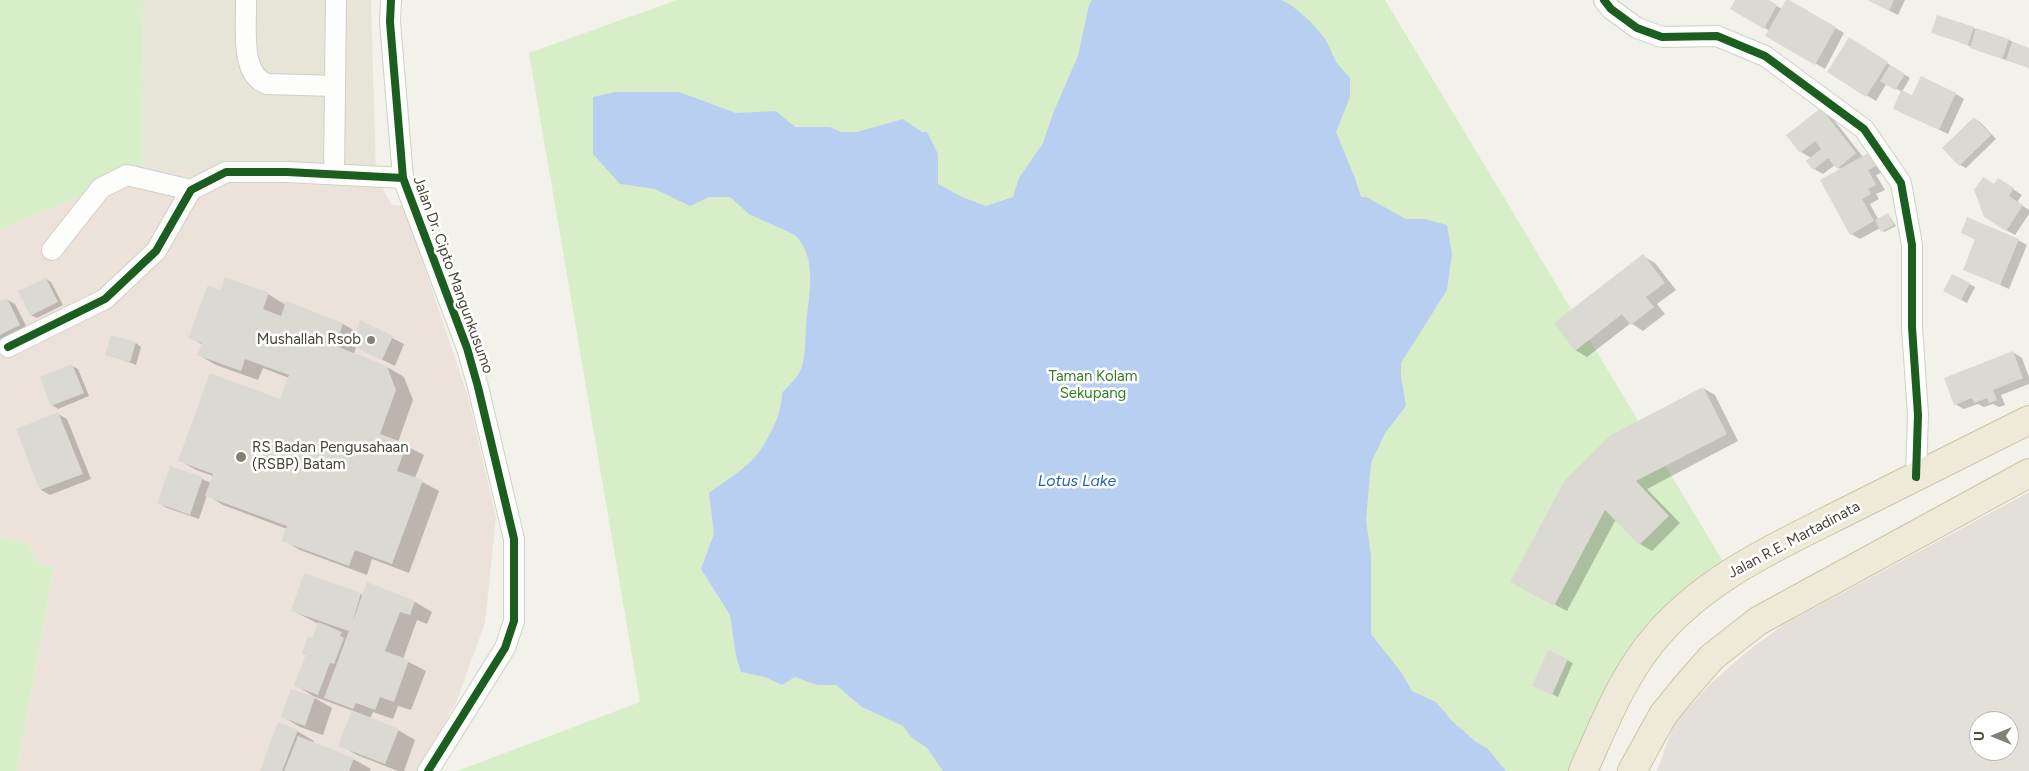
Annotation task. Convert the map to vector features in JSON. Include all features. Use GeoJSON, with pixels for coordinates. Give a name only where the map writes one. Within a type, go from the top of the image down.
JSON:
{"type":"FeatureCollection","features":[{"type":"Feature","properties":{"kind":"highway","name":"Jalan R.E. Martadinata"},"geometry":{"type":"LineString","coordinates":[[1583,771],[1620,689],[1650,644],[1689,603],[1730,573],[1774,547],[2029,420]]}},
{"type":"Feature","properties":{"kind":"highway"},"geometry":{"type":"LineString","coordinates":[[1632,771],[1663,715],[1684,689],[1712,657],[1758,621],[2029,473]]}},
{"type":"Feature","properties":{"kind":"street"},"geometry":{"type":"LineString","coordinates":[[246,0],[249,66],[259,81],[268,84],[335,86]]}},
{"type":"Feature","properties":{"kind":"street"},"geometry":{"type":"LineString","coordinates":[[334,174],[336,0]]}},
{"type":"Feature","properties":{"kind":"street","name":"Jalan Dr. Cipto Mangunkusumo"},"geometry":{"type":"LineString","coordinates":[[391,0],[390,22],[403,178],[466,348],[478,387],[514,539],[514,621],[505,648],[428,771]]}},
{"type":"Feature","properties":{"kind":"street"},"geometry":{"type":"LineString","coordinates":[[1604,0],[1611,9],[1637,28],[1662,37],[1717,36],[1765,56],[1864,129],[1901,183],[1912,245],[1912,327],[1918,414],[1916,477]]}},
{"type":"Feature","properties":{"kind":"street"},"geometry":{"type":"LineString","coordinates":[[8,347],[105,299],[156,251],[191,190],[226,172],[287,172],[403,178]]}},
{"type":"Feature","properties":{"kind":"street"},"geometry":{"type":"LineString","coordinates":[[52,250],[101,188],[127,175],[191,190]]}},
{"type":"Feature","properties":{"kind":"shaded area"},"geometry":{"type":"Polygon","coordinates":[[[143,0],[371,0],[376,176],[141,173],[143,0]]]}},
{"type":"Feature","properties":{"kind":"shaded area","name":"RS Badan Pengusahaan (RSBP) Batam"},"geometry":{"type":"Polygon","coordinates":[[[141,173],[376,176],[392,205],[404,206],[468,397],[496,517],[485,623],[457,700],[418,771],[17,771],[54,566],[37,564],[29,544],[0,537],[0,229],[141,173]]]}},
{"type":"Feature","properties":{"kind":"shaded area"},"geometry":{"type":"Polygon","coordinates":[[[2029,492],[2029,771],[1657,771],[1674,724],[1710,684],[1749,650],[1783,625],[2029,492]]]}},
{"type":"Feature","properties":{"kind":"green space"},"geometry":{"type":"Polygon","coordinates":[[[0,0],[143,0],[141,173],[0,229],[0,0]]]}},
{"type":"Feature","properties":{"kind":"green space","name":"Taman Kolam Sekupang"},"geometry":{"type":"Polygon","coordinates":[[[677,0],[1385,0],[1730,573],[1689,603],[1583,771],[457,771],[640,702],[529,53],[677,0]]]}},
{"type":"Feature","properties":{"kind":"green space"},"geometry":{"type":"Polygon","coordinates":[[[0,537],[29,544],[37,564],[54,566],[17,771],[0,771],[0,537]]]}},
{"type":"Feature","properties":{"kind":"water","name":"Lotus Lake"},"geometry":{"type":"Polygon","coordinates":[[[1092,0],[1281,0],[1291,5],[1310,21],[1326,40],[1336,62],[1350,78],[1350,97],[1336,132],[1361,197],[1366,197],[1406,219],[1425,219],[1447,225],[1452,254],[1447,290],[1401,363],[1401,376],[1406,406],[1385,433],[1371,463],[1366,520],[1371,555],[1371,634],[1401,672],[1412,691],[1436,702],[1452,721],[1476,742],[1487,748],[1506,771],[943,771],[927,748],[911,737],[903,726],[862,707],[836,685],[817,685],[795,677],[782,685],[765,677],[741,672],[736,656],[730,615],[701,569],[714,534],[709,493],[745,467],[755,457],[770,435],[780,409],[782,393],[800,372],[805,353],[810,291],[810,267],[807,255],[795,235],[749,214],[730,197],[709,197],[690,206],[655,189],[620,184],[593,154],[593,97],[615,92],[679,92],[736,113],[776,111],[795,127],[830,127],[841,132],[857,132],[903,119],[922,132],[927,132],[938,154],[938,184],[962,197],[986,206],[1013,197],[1019,178],[1043,143],[1054,111],[1078,56],[1089,5],[1092,0]]]}},
{"type":"Feature","properties":{"kind":"building"},"geometry":{"type":"Polygon","coordinates":[[[1735,0],[1769,0],[1777,5],[1764,29],[1730,9],[1735,0]]]}},
{"type":"Feature","properties":{"kind":"building"},"geometry":{"type":"Polygon","coordinates":[[[1786,0],[1836,27],[1815,65],[1765,36],[1786,0]]]}},
{"type":"Feature","properties":{"kind":"building"},"geometry":{"type":"Polygon","coordinates":[[[1867,0],[1894,0],[1889,11],[1867,0]]]}},
{"type":"Feature","properties":{"kind":"building"},"geometry":{"type":"Polygon","coordinates":[[[1937,15],[1974,27],[1968,45],[1931,33],[1937,15]]]}},
{"type":"Feature","properties":{"kind":"building"},"geometry":{"type":"Polygon","coordinates":[[[1976,28],[2009,39],[2002,59],[1970,48],[1976,28]]]}},
{"type":"Feature","properties":{"kind":"building"},"geometry":{"type":"Polygon","coordinates":[[[1849,37],[1888,62],[1866,97],[1827,72],[1849,37]]]}},
{"type":"Feature","properties":{"kind":"building"},"geometry":{"type":"Polygon","coordinates":[[[2012,42],[2029,48],[2029,68],[2006,60],[2012,42]]]}},
{"type":"Feature","properties":{"kind":"building"},"geometry":{"type":"Polygon","coordinates":[[[1890,65],[1905,74],[1895,90],[1880,81],[1890,65]]]}},
{"type":"Feature","properties":{"kind":"building"},"geometry":{"type":"Polygon","coordinates":[[[1921,76],[1956,93],[1939,130],[1893,109],[1901,90],[1912,95],[1921,76]]]}},
{"type":"Feature","properties":{"kind":"building"},"geometry":{"type":"Polygon","coordinates":[[[1821,108],[1856,153],[1837,169],[1828,158],[1813,170],[1806,161],[1821,149],[1815,141],[1800,153],[1786,135],[1821,108]]]}},
{"type":"Feature","properties":{"kind":"building"},"geometry":{"type":"Polygon","coordinates":[[[1974,117],[1991,135],[1959,166],[1942,148],[1974,117]]]}},
{"type":"Feature","properties":{"kind":"building"},"geometry":{"type":"Polygon","coordinates":[[[1870,152],[1878,165],[1868,170],[1876,185],[1868,189],[1871,194],[1862,199],[1874,221],[1850,235],[1820,180],[1870,152]]]}},
{"type":"Feature","properties":{"kind":"building"},"geometry":{"type":"Polygon","coordinates":[[[1983,177],[1994,184],[1998,178],[2014,188],[2009,196],[2023,205],[2006,231],[1984,217],[1974,190],[1983,177]]]}},
{"type":"Feature","properties":{"kind":"building"},"geometry":{"type":"Polygon","coordinates":[[[1888,213],[1894,225],[1881,232],[1875,220],[1888,213]]]}},
{"type":"Feature","properties":{"kind":"building"},"geometry":{"type":"Polygon","coordinates":[[[1967,217],[2019,239],[2000,285],[1963,270],[1975,239],[1961,233],[1967,217]]]}},
{"type":"Feature","properties":{"kind":"building"},"geometry":{"type":"Polygon","coordinates":[[[1643,254],[1665,283],[1646,297],[1654,307],[1631,325],[1622,314],[1575,351],[1554,323],[1643,254]]]}},
{"type":"Feature","properties":{"kind":"building"},"geometry":{"type":"Polygon","coordinates":[[[1952,274],[1970,283],[1961,300],[1943,291],[1952,274]]]}},
{"type":"Feature","properties":{"kind":"building"},"geometry":{"type":"Polygon","coordinates":[[[225,277],[269,293],[263,309],[281,316],[286,301],[343,323],[336,346],[387,366],[396,390],[380,434],[407,444],[397,471],[423,480],[392,564],[355,550],[349,566],[281,541],[287,526],[205,496],[213,474],[178,461],[210,373],[280,399],[289,375],[245,359],[241,371],[197,355],[202,343],[188,338],[208,285],[220,290],[225,277]]]}},
{"type":"Feature","properties":{"kind":"building"},"geometry":{"type":"Polygon","coordinates":[[[46,278],[58,302],[30,316],[18,291],[46,278]]]}},
{"type":"Feature","properties":{"kind":"building"},"geometry":{"type":"Polygon","coordinates":[[[7,298],[20,325],[0,335],[0,301],[7,298]]]}},
{"type":"Feature","properties":{"kind":"building","name":"Mushallah Rsob"},"geometry":{"type":"Polygon","coordinates":[[[360,320],[393,336],[382,360],[350,345],[360,320]]]}},
{"type":"Feature","properties":{"kind":"building"},"geometry":{"type":"Polygon","coordinates":[[[111,335],[136,342],[130,362],[105,355],[111,335]]]}},
{"type":"Feature","properties":{"kind":"building"},"geometry":{"type":"Polygon","coordinates":[[[2013,351],[2023,378],[1993,390],[1997,400],[1989,403],[1987,398],[1974,403],[1972,398],[1954,405],[1944,378],[2013,351]]]}},
{"type":"Feature","properties":{"kind":"building"},"geometry":{"type":"Polygon","coordinates":[[[72,364],[84,393],[51,406],[40,377],[72,364]]]}},
{"type":"Feature","properties":{"kind":"building"},"geometry":{"type":"Polygon","coordinates":[[[1703,387],[1727,434],[1636,481],[1669,516],[1639,545],[1605,510],[1554,606],[1510,582],[1565,480],[1611,435],[1703,387]]]}},
{"type":"Feature","properties":{"kind":"building"},"geometry":{"type":"Polygon","coordinates":[[[58,412],[83,474],[40,490],[16,429],[58,412]]]}},
{"type":"Feature","properties":{"kind":"building"},"geometry":{"type":"Polygon","coordinates":[[[170,466],[203,477],[190,515],[157,503],[170,466]]]}},
{"type":"Feature","properties":{"kind":"building"},"geometry":{"type":"Polygon","coordinates":[[[304,573],[361,593],[352,624],[367,582],[415,601],[410,615],[400,612],[385,651],[409,660],[394,702],[380,697],[375,710],[356,703],[353,709],[324,698],[349,631],[291,611],[304,573]]]}},
{"type":"Feature","properties":{"kind":"building"},"geometry":{"type":"Polygon","coordinates":[[[318,622],[342,632],[340,636],[344,638],[334,664],[330,663],[318,695],[294,686],[306,654],[302,653],[308,636],[312,638],[318,622]]]}},
{"type":"Feature","properties":{"kind":"building"},"geometry":{"type":"Polygon","coordinates":[[[1548,650],[1568,659],[1552,695],[1532,686],[1548,650]]]}},
{"type":"Feature","properties":{"kind":"building"},"geometry":{"type":"Polygon","coordinates":[[[291,689],[315,697],[305,726],[281,717],[291,689]]]}},
{"type":"Feature","properties":{"kind":"building"},"geometry":{"type":"Polygon","coordinates":[[[352,710],[399,729],[385,764],[338,746],[352,710]]]}},
{"type":"Feature","properties":{"kind":"building"},"geometry":{"type":"Polygon","coordinates":[[[278,722],[298,730],[282,771],[260,771],[278,722]]]}},
{"type":"Feature","properties":{"kind":"building"},"geometry":{"type":"Polygon","coordinates":[[[298,736],[354,758],[349,771],[284,771],[298,736]]]}},
{"type":"Feature","properties":{"kind":"cycle path"},"geometry":{"type":"LineString","coordinates":[[391,0],[390,22],[403,178],[467,348],[514,539],[514,621],[505,648],[428,771]]}},
{"type":"Feature","properties":{"kind":"cycle path"},"geometry":{"type":"LineString","coordinates":[[1604,0],[1611,9],[1637,28],[1662,37],[1717,36],[1765,56],[1864,129],[1901,183],[1912,245],[1912,327],[1918,415],[1916,477]]}},
{"type":"Feature","properties":{"kind":"cycle path"},"geometry":{"type":"LineString","coordinates":[[8,347],[105,299],[156,251],[191,190],[226,172],[287,172],[403,178]]}},
{"type":"Feature","properties":{"kind":"place","name":"Mushallah Rsob"},"geometry":{"type":"Point","coordinates":[371,340]}},
{"type":"Feature","properties":{"kind":"place","name":"RS Badan Pengusahaan (RSBP) Batam"},"geometry":{"type":"Point","coordinates":[241,457]}}]}
